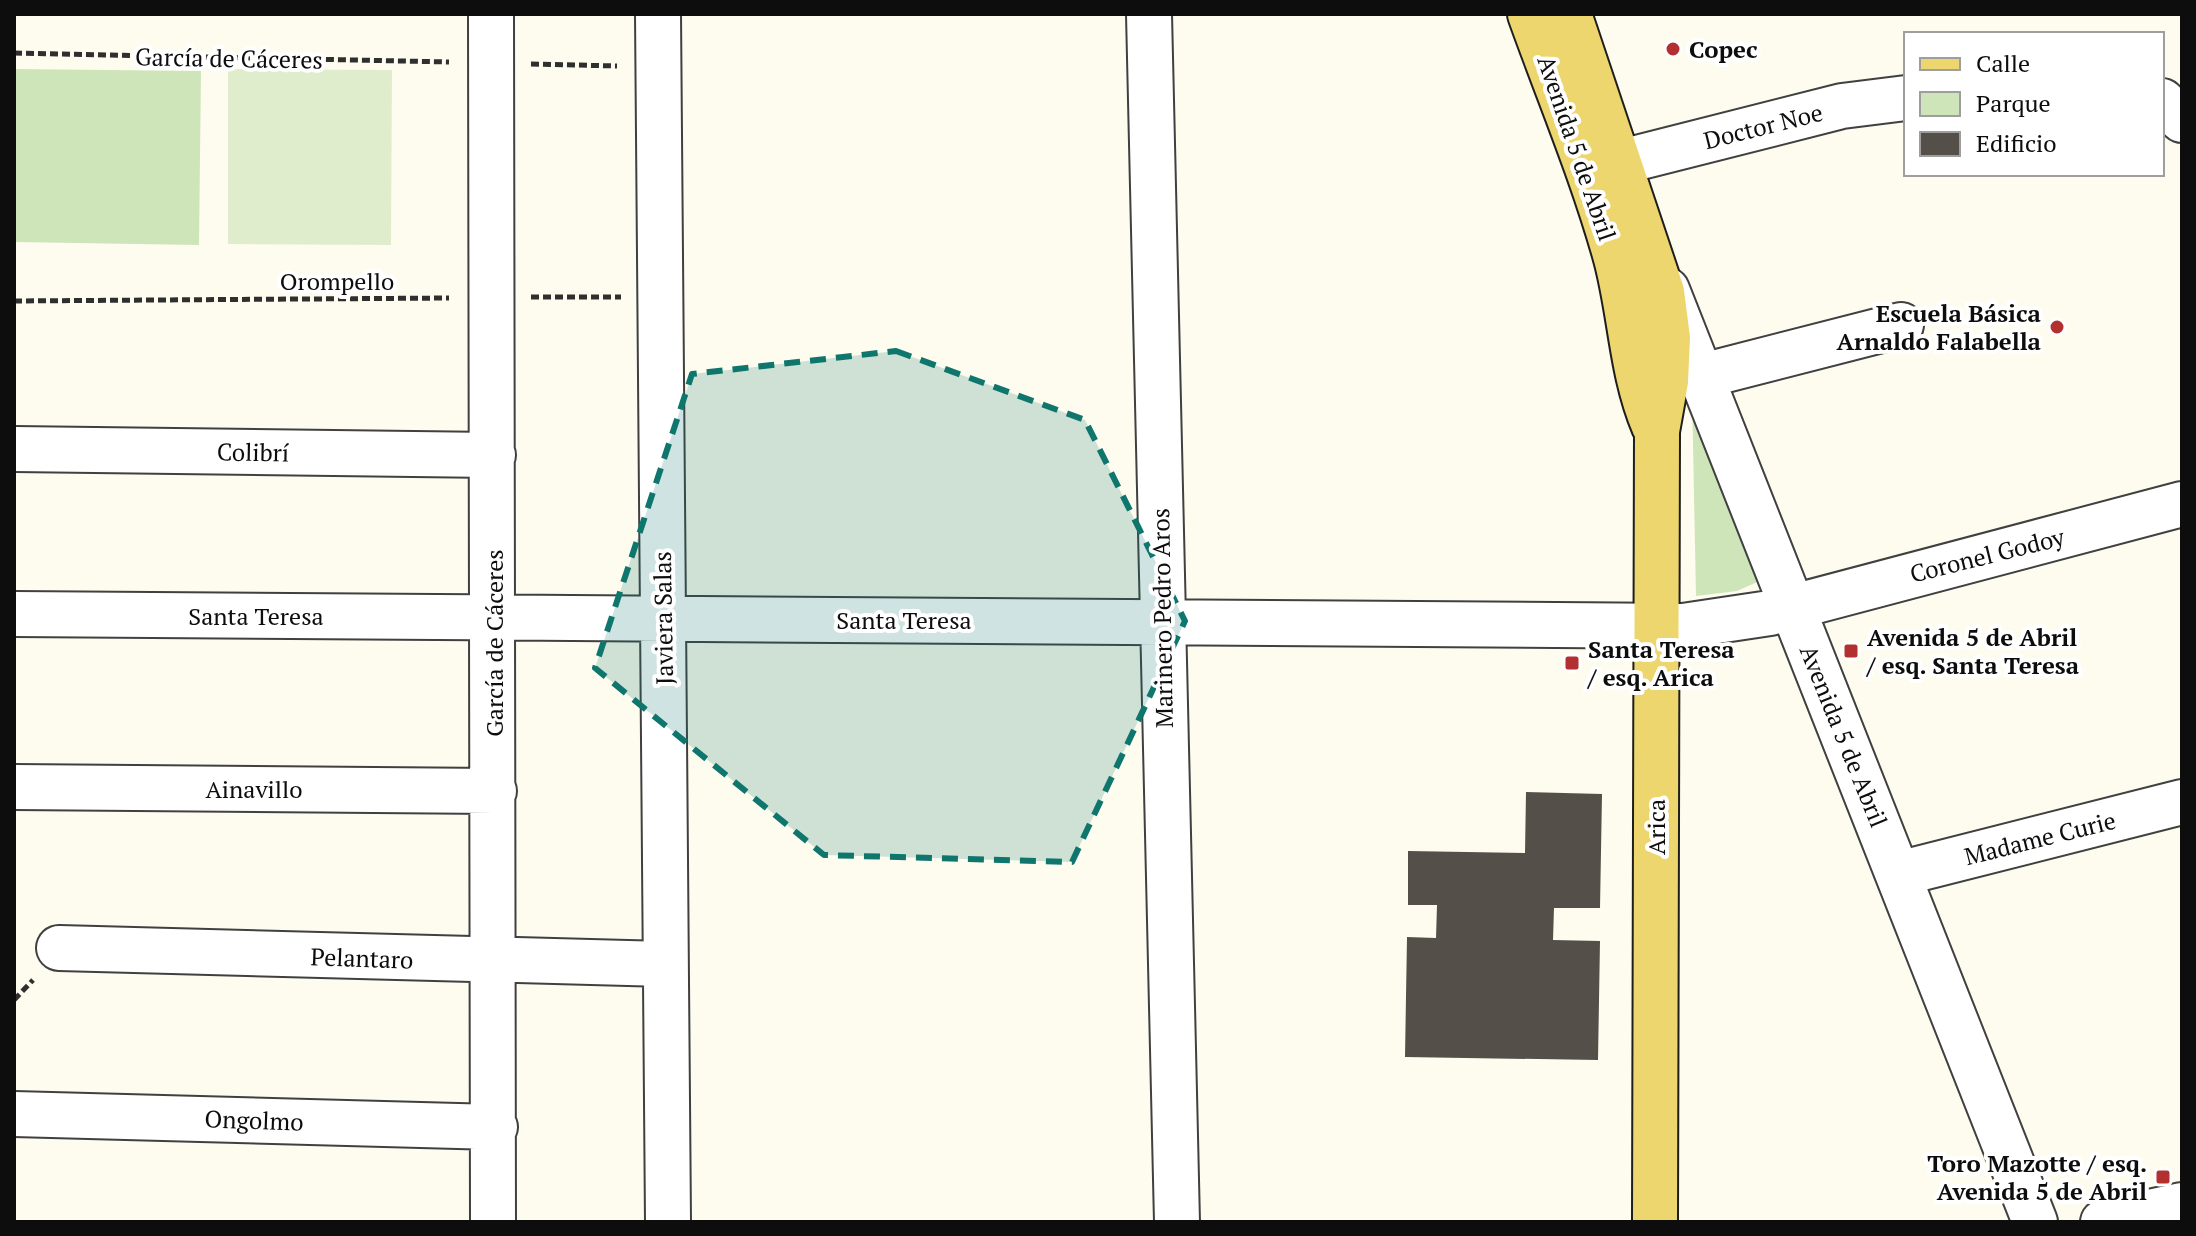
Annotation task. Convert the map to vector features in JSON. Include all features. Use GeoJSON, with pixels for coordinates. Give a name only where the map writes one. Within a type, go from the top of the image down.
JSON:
{"type":"FeatureCollection","features":[{"type":"Feature","properties":{"kind":"main road","name":"Avenida 5 de Abril"},"geometry":{"type":"LineString","coordinates":[[1530,14],[1605,221],[1623,292],[1640,386],[1657,431]]}},
{"type":"Feature","properties":{"kind":"main road","name":"Avenida 5 de Abril"},"geometry":{"type":"LineString","coordinates":[[1575,18],[1662,292],[1668,338],[1666,381],[1657,431]]}},
{"type":"Feature","properties":{"kind":"main road","name":"Arica"},"geometry":{"type":"LineString","coordinates":[[1655,1222],[1657,431]]}},
{"type":"Feature","properties":{"kind":"street","name":"García de Cáceres"},"geometry":{"type":"LineString","coordinates":[[491,14],[495,962],[493,1222]]}},
{"type":"Feature","properties":{"kind":"street","name":"Javiera Salas"},"geometry":{"type":"LineString","coordinates":[[658,14],[668,1222]]}},
{"type":"Feature","properties":{"kind":"street","name":"Marinero Pedro Aros"},"geometry":{"type":"LineString","coordinates":[[1149,14],[1177,1222]]}},
{"type":"Feature","properties":{"kind":"street","name":"Doctor Noe"},"geometry":{"type":"LineString","coordinates":[[1621,162],[1842,106],[1904,98]]}},
{"type":"Feature","properties":{"kind":"street","name":"Avenida 5 de Abril"},"geometry":{"type":"LineString","coordinates":[[1650,251],[2035,1222]]}},
{"type":"Feature","properties":{"kind":"street"},"geometry":{"type":"LineString","coordinates":[[1702,376],[1901,325]]}},
{"type":"Feature","properties":{"kind":"street","name":"Colibrí"},"geometry":{"type":"LineString","coordinates":[[14,449],[493,455]]}},
{"type":"Feature","properties":{"kind":"street","name":"Coronel Godoy"},"geometry":{"type":"LineString","coordinates":[[1792,606],[2182,504]]}},
{"type":"Feature","properties":{"kind":"street","name":"Santa Teresa"},"geometry":{"type":"LineString","coordinates":[[14,614],[1656,627],[1724,623],[1792,606]]}},
{"type":"Feature","properties":{"kind":"street","name":"Ainavillo"},"geometry":{"type":"LineString","coordinates":[[14,787],[494,791]]}},
{"type":"Feature","properties":{"kind":"street","name":"Madame Curie"},"geometry":{"type":"LineString","coordinates":[[1898,874],[2182,802]]}},
{"type":"Feature","properties":{"kind":"street","name":"Pelantaro"},"geometry":{"type":"LineString","coordinates":[[59,948],[495,962],[665,964]]}},
{"type":"Feature","properties":{"kind":"street","name":"Ongolmo"},"geometry":{"type":"LineString","coordinates":[[14,1114],[495,1127]]}},
{"type":"Feature","properties":{"kind":"street"},"geometry":{"type":"LineString","coordinates":[[2103,1222],[2182,1205]]}},
{"type":"Feature","properties":{"kind":"path","name":"García de Cáceres"},"geometry":{"type":"LineString","coordinates":[[14,53],[658,66]]}},
{"type":"Feature","properties":{"kind":"path","name":"Orompello"},"geometry":{"type":"LineString","coordinates":[[14,301],[660,297]]}},
{"type":"Feature","properties":{"kind":"highlighted area"},"geometry":{"type":"Polygon","coordinates":[[[896,351],[1085,420],[1185,621],[1072,862],[824,855],[595,668],[692,374],[896,351]]]}},
{"type":"Feature","properties":{"kind":"green space"},"geometry":{"type":"Polygon","coordinates":[[[14,69],[201,71],[199,245],[14,242],[14,69]]]}},
{"type":"Feature","properties":{"kind":"green space"},"geometry":{"type":"Polygon","coordinates":[[[228,69],[392,70],[391,245],[228,244],[228,69]]]}},
{"type":"Feature","properties":{"kind":"green space"},"geometry":{"type":"Polygon","coordinates":[[[1692,393],[1764,579],[1737,591],[1696,596],[1692,393]]]}},
{"type":"Feature","properties":{"kind":"building"},"geometry":{"type":"Polygon","coordinates":[[[1526,792],[1602,794],[1600,908],[1554,908],[1553,940],[1600,941],[1598,1060],[1405,1057],[1407,937],[1436,938],[1437,905],[1408,905],[1408,851],[1525,853],[1526,792]]]}},
{"type":"Feature","properties":{"kind":"place","name":"Copec"},"geometry":{"type":"Point","coordinates":[1673,49]}},
{"type":"Feature","properties":{"kind":"place","name":"Escuela Básica Arnaldo Falabella"},"geometry":{"type":"Point","coordinates":[2057,327]}},
{"type":"Feature","properties":{"kind":"place","name":"Avenida 5 de Abril / esq. Santa Teresa"},"geometry":{"type":"Point","coordinates":[1851,651]}},
{"type":"Feature","properties":{"kind":"place","name":"Santa Teresa / esq. Arica"},"geometry":{"type":"Point","coordinates":[1572,663]}},
{"type":"Feature","properties":{"kind":"place","name":"Toro Mazotte / esq. Avenida 5 de Abril"},"geometry":{"type":"Point","coordinates":[2163,1177]}}]}
